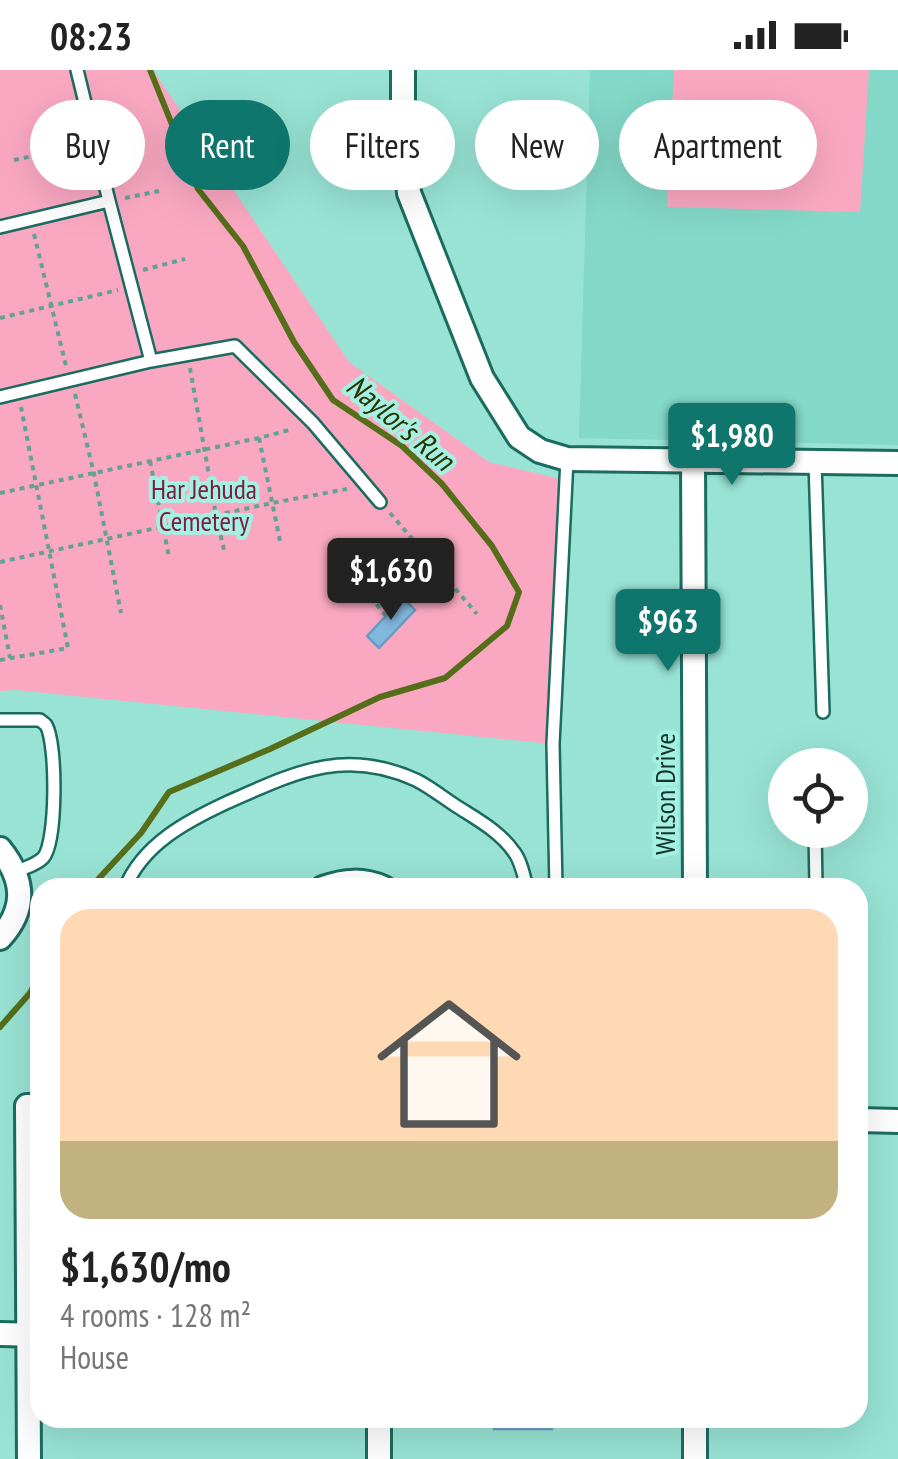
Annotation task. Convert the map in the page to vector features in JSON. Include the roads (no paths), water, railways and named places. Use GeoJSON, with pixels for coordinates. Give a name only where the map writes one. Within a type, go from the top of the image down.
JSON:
{"type":"FeatureCollection","features":[{"type":"Feature","properties":{"kind":"street"},"geometry":{"type":"LineString","coordinates":[[403,70],[403,124],[410,193],[482,378],[519,438],[540,451],[567,459],[898,464]]}},
{"type":"Feature","properties":{"kind":"street","name":"Wilson Drive"},"geometry":{"type":"LineString","coordinates":[[694,461],[695,878]]}},
{"type":"Feature","properties":{"kind":"street"},"geometry":{"type":"LineString","coordinates":[[0,850],[18,878],[19,908],[0,938]]}},
{"type":"Feature","properties":{"kind":"street"},"geometry":{"type":"LineString","coordinates":[[868,1120],[898,1120]]}},
{"type":"Feature","properties":{"kind":"street"},"geometry":{"type":"LineString","coordinates":[[0,1334],[30,1335]]}},
{"type":"Feature","properties":{"kind":"street"},"geometry":{"type":"LineString","coordinates":[[29,1459],[30,1428]]}},
{"type":"Feature","properties":{"kind":"street"},"geometry":{"type":"LineString","coordinates":[[380,1428],[380,1459]]}},
{"type":"Feature","properties":{"kind":"street"},"geometry":{"type":"LineString","coordinates":[[695,1428],[696,1459]]}},
{"type":"Feature","properties":{"kind":"lane"},"geometry":{"type":"LineString","coordinates":[[76,70],[152,360]]}},
{"type":"Feature","properties":{"kind":"lane"},"geometry":{"type":"LineString","coordinates":[[0,227],[110,201]]}},
{"type":"Feature","properties":{"kind":"lane"},"geometry":{"type":"LineString","coordinates":[[0,397],[152,360],[236,346],[313,423],[380,502]]}},
{"type":"Feature","properties":{"kind":"lane"},"geometry":{"type":"LineString","coordinates":[[556,878],[553,744],[567,459]]}},
{"type":"Feature","properties":{"kind":"lane"},"geometry":{"type":"LineString","coordinates":[[815,462],[823,712]]}},
{"type":"Feature","properties":{"kind":"lane"},"geometry":{"type":"LineString","coordinates":[[0,720],[40,720],[47,726],[54,764],[51,843],[45,856],[15,872]]}},
{"type":"Feature","properties":{"kind":"lane"},"geometry":{"type":"LineString","coordinates":[[128,878],[158,843],[191,819],[296,772],[340,764],[383,767],[419,782],[491,829],[516,854],[524,878]]}},
{"type":"Feature","properties":{"kind":"lane"},"geometry":{"type":"LineString","coordinates":[[815,848],[816,878]]}},
{"type":"Feature","properties":{"kind":"waterway","name":"Naylor's Run"},"geometry":{"type":"LineString","coordinates":[[99,878],[141,833],[169,792],[380,697],[445,678],[507,626],[519,592],[492,546],[442,484],[402,446],[333,400],[294,342],[243,246],[198,189],[150,70]]}},
{"type":"Feature","properties":{"kind":"waterway","name":"Naylor's Run"},"geometry":{"type":"LineString","coordinates":[[0,1027],[30,993]]}},
{"type":"Feature","properties":{"kind":"park label","name":"Har Jehuda Cemetery"},"geometry":{"type":"Point","coordinates":[204,504]}}]}
